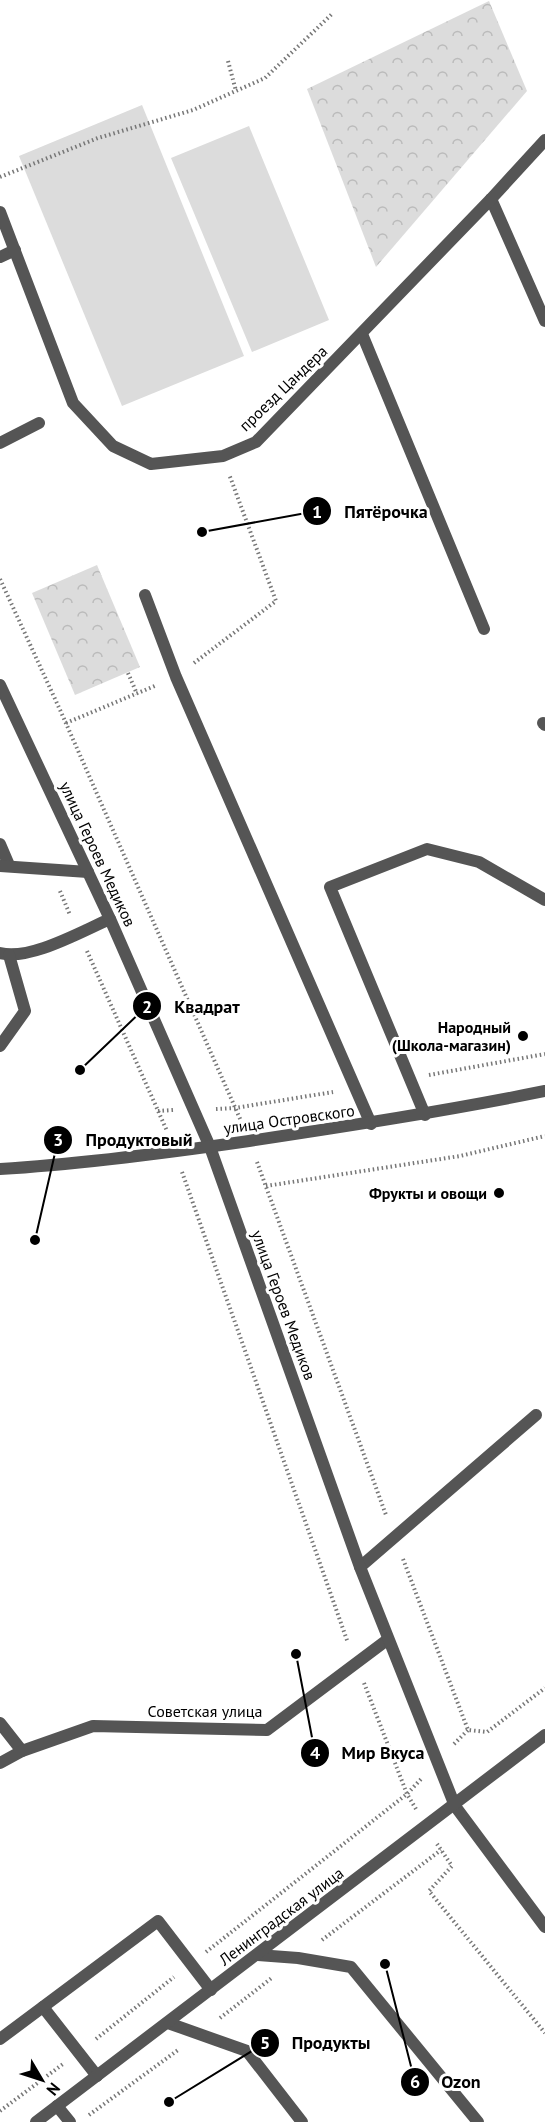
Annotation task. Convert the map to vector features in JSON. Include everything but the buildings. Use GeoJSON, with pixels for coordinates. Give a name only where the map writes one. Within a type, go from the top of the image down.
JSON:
{"type":"FeatureCollection","features":[{"type":"Feature","properties":{"kind":"street","name":"проезд Цандера"},"geometry":{"type":"LineString","coordinates":[[0,212],[73,403],[113,446],[151,464],[223,456],[256,442],[362,334],[545,140]]}},
{"type":"Feature","properties":{"kind":"street"},"geometry":{"type":"LineString","coordinates":[[491,199],[545,321]]}},
{"type":"Feature","properties":{"kind":"street"},"geometry":{"type":"LineString","coordinates":[[0,257],[15,250]]}},
{"type":"Feature","properties":{"kind":"street"},"geometry":{"type":"LineString","coordinates":[[362,334],[484,628]]}},
{"type":"Feature","properties":{"kind":"street"},"geometry":{"type":"LineString","coordinates":[[0,443],[39,423]]}},
{"type":"Feature","properties":{"kind":"street"},"geometry":{"type":"LineString","coordinates":[[146,595],[176,677],[371,1124]]}},
{"type":"Feature","properties":{"kind":"street","name":"улица Героев Медиков"},"geometry":{"type":"LineString","coordinates":[[0,685],[110,919],[210,1147],[360,1568],[455,1806],[545,1927]]}},
{"type":"Feature","properties":{"kind":"street"},"geometry":{"type":"LineString","coordinates":[[0,844],[4,865],[88,872]]}},
{"type":"Feature","properties":{"kind":"street"},"geometry":{"type":"LineString","coordinates":[[425,1115],[330,887],[427,849],[479,862],[545,900]]}},
{"type":"Feature","properties":{"kind":"street"},"geometry":{"type":"LineString","coordinates":[[0,1046],[25,1011],[4,954],[37,950],[110,919]]}},
{"type":"Feature","properties":{"kind":"street","name":"улица Островского"},"geometry":{"type":"LineString","coordinates":[[0,1169],[93,1163],[176,1152],[371,1124],[545,1091]]}},
{"type":"Feature","properties":{"kind":"street"},"geometry":{"type":"LineString","coordinates":[[360,1568],[536,1415]]}},
{"type":"Feature","properties":{"kind":"street","name":"Советская улица"},"geometry":{"type":"LineString","coordinates":[[0,1763],[22,1751],[93,1726],[267,1730],[387,1640]]}},
{"type":"Feature","properties":{"kind":"street"},"geometry":{"type":"LineString","coordinates":[[0,1723],[22,1751]]}},
{"type":"Feature","properties":{"kind":"street","name":"Ленинградская улица"},"geometry":{"type":"LineString","coordinates":[[36,2122],[455,1806],[545,1735]]}},
{"type":"Feature","properties":{"kind":"street"},"geometry":{"type":"LineString","coordinates":[[0,2039],[158,1921],[212,1990]]}},
{"type":"Feature","properties":{"kind":"street"},"geometry":{"type":"LineString","coordinates":[[258,1955],[298,1958],[351,1967],[478,2122]]}},
{"type":"Feature","properties":{"kind":"street"},"geometry":{"type":"LineString","coordinates":[[43,2007],[97,2076]]}},
{"type":"Feature","properties":{"kind":"street"},"geometry":{"type":"LineString","coordinates":[[168,2023],[247,2051],[302,2122]]}},
{"type":"Feature","properties":{"kind":"street"},"geometry":{"type":"LineString","coordinates":[[57,2106],[70,2122]]}},
{"type":"Feature","properties":{"kind":"path"},"geometry":{"type":"LineString","coordinates":[[0,177],[98,138],[193,110],[265,78],[333,13]]}},
{"type":"Feature","properties":{"kind":"path"},"geometry":{"type":"LineString","coordinates":[[228,61],[236,91]]}},
{"type":"Feature","properties":{"kind":"path"},"geometry":{"type":"LineString","coordinates":[[66,723],[176,677],[276,601],[223,456]]}},
{"type":"Feature","properties":{"kind":"path"},"geometry":{"type":"LineString","coordinates":[[0,579],[66,723],[249,1141],[394,1537],[468,1730],[487,1732],[545,1688]]}},
{"type":"Feature","properties":{"kind":"path"},"geometry":{"type":"LineString","coordinates":[[128,673],[137,694]]}},
{"type":"Feature","properties":{"kind":"path"},"geometry":{"type":"LineString","coordinates":[[50,869],[176,1152],[356,1664],[407,1794],[452,1866],[429,1891],[545,2033]]}},
{"type":"Feature","properties":{"kind":"path"},"geometry":{"type":"LineString","coordinates":[[266,1186],[460,1156],[545,1136]]}},
{"type":"Feature","properties":{"kind":"path"},"geometry":{"type":"LineString","coordinates":[[79,2122],[201,2033],[441,1850]]}},
{"type":"Feature","properties":{"kind":"green space"},"geometry":{"type":"Polygon","coordinates":[[[489,1],[527,91],[376,267],[307,89],[489,1]]]}},
{"type":"Feature","properties":{"kind":"green space"},"geometry":{"type":"Polygon","coordinates":[[[142,105],[244,356],[122,406],[19,156],[142,105]]]}},
{"type":"Feature","properties":{"kind":"green space"},"geometry":{"type":"Polygon","coordinates":[[[249,126],[329,320],[252,352],[171,158],[249,126]]]}},
{"type":"Feature","properties":{"kind":"green space"},"geometry":{"type":"Polygon","coordinates":[[[97,565],[140,667],[75,695],[32,593],[97,565]]]}},
{"type":"Feature","properties":{"kind":"place","name":"Пятёрочка"},"geometry":{"type":"Point","coordinates":[202,532]}},
{"type":"Feature","properties":{"kind":"place","name":"Народный (Школа-магазин)"},"geometry":{"type":"Point","coordinates":[523,1036]}},
{"type":"Feature","properties":{"kind":"place","name":"Квадрат"},"geometry":{"type":"Point","coordinates":[80,1070]}},
{"type":"Feature","properties":{"kind":"place","name":"Фрукты и овощи"},"geometry":{"type":"Point","coordinates":[499,1193]}},
{"type":"Feature","properties":{"kind":"place","name":"Продуктовый"},"geometry":{"type":"Point","coordinates":[35,1240]}},
{"type":"Feature","properties":{"kind":"place","name":"Мир Вкуса"},"geometry":{"type":"Point","coordinates":[296,1654]}},
{"type":"Feature","properties":{"kind":"place","name":"Ozon"},"geometry":{"type":"Point","coordinates":[385,1964]}},
{"type":"Feature","properties":{"kind":"place","name":"Продукты"},"geometry":{"type":"Point","coordinates":[169,2102]}}]}
